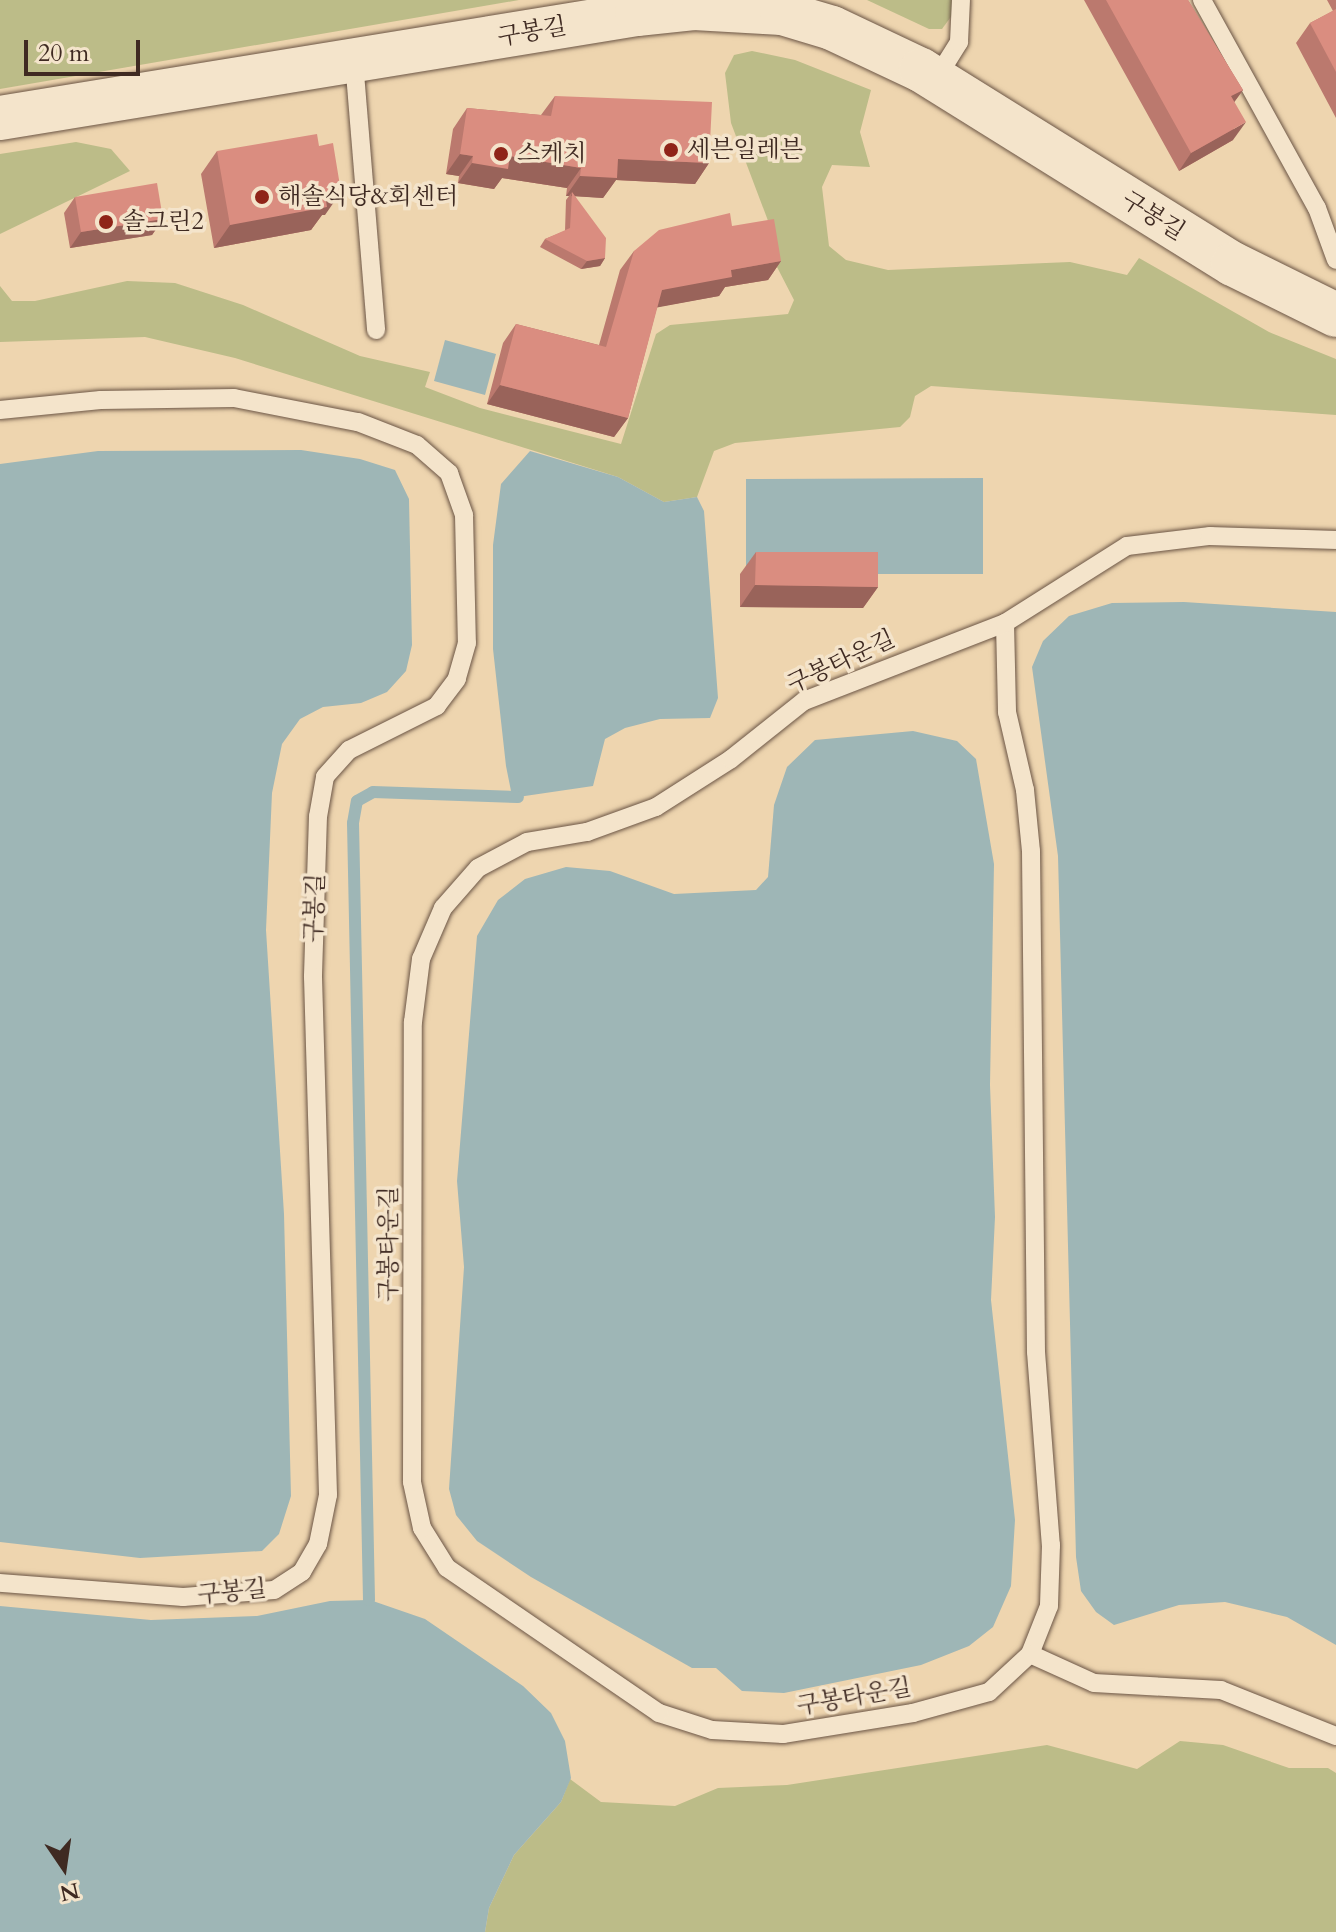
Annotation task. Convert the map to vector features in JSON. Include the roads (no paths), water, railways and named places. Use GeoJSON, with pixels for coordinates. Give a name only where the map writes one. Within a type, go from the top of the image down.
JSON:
{"type":"FeatureCollection","features":[{"type":"Feature","properties":{"kind":"street","name":"구봉길"},"geometry":{"type":"LineString","coordinates":[[0,118],[637,14],[739,8],[782,13],[832,28],[936,79],[1233,264],[1336,315]]}},
{"type":"Feature","properties":{"kind":"lane"},"geometry":{"type":"LineString","coordinates":[[936,79],[959,42],[961,0]]}},
{"type":"Feature","properties":{"kind":"lane"},"geometry":{"type":"LineString","coordinates":[[1202,0],[1317,208],[1336,260]]}},
{"type":"Feature","properties":{"kind":"lane"},"geometry":{"type":"LineString","coordinates":[[354,61],[376,330]]}},
{"type":"Feature","properties":{"kind":"lane","name":"구봉길"},"geometry":{"type":"LineString","coordinates":[[0,410],[101,400],[234,398],[358,422],[417,445],[449,473],[464,515],[467,643],[457,679],[437,706],[349,750],[325,777],[318,816],[313,977],[328,1495],[318,1544],[302,1572],[274,1590],[183,1597],[0,1583]]}},
{"type":"Feature","properties":{"kind":"lane","name":"구봉타운길"},"geometry":{"type":"LineString","coordinates":[[1005,623],[1007,712],[1025,790],[1031,851],[1036,1352],[1051,1545],[1049,1606],[1030,1654],[989,1692],[913,1713],[783,1734],[712,1730],[659,1713],[447,1568],[422,1528],[412,1482],[413,1022],[421,959],[443,908],[478,868],[527,842],[587,832],[656,807],[731,759],[804,701],[1005,623],[1127,546],[1210,536],[1336,540]]}},
{"type":"Feature","properties":{"kind":"lane"},"geometry":{"type":"LineString","coordinates":[[1030,1654],[1094,1683],[1221,1690],[1336,1736]]}},
{"type":"Feature","properties":{"kind":"water"},"geometry":{"type":"Polygon","coordinates":[[[445,340],[496,354],[485,395],[434,381],[445,340]]]}},
{"type":"Feature","properties":{"kind":"water"},"geometry":{"type":"Polygon","coordinates":[[[301,450],[360,459],[395,470],[409,499],[412,645],[406,671],[387,692],[361,703],[323,707],[300,719],[282,744],[272,793],[266,930],[284,1214],[291,1496],[279,1534],[262,1551],[140,1558],[0,1542],[0,464],[98,451],[301,450]]]}},
{"type":"Feature","properties":{"kind":"water"},"geometry":{"type":"Polygon","coordinates":[[[530,451],[618,477],[664,502],[697,497],[704,511],[718,698],[710,718],[660,719],[625,728],[605,739],[593,786],[518,797],[511,791],[506,766],[493,649],[493,545],[501,484],[530,451]]]}},
{"type":"Feature","properties":{"kind":"water"},"geometry":{"type":"Polygon","coordinates":[[[983,478],[983,574],[746,574],[746,479],[983,478]]]}},
{"type":"Feature","properties":{"kind":"water"},"geometry":{"type":"Polygon","coordinates":[[[1184,602],[1336,612],[1336,1645],[1287,1617],[1225,1602],[1179,1605],[1114,1625],[1096,1612],[1081,1591],[1076,1557],[1058,856],[1032,667],[1043,641],[1069,616],[1112,603],[1184,602]]]}},
{"type":"Feature","properties":{"kind":"water"},"geometry":{"type":"Polygon","coordinates":[[[913,731],[957,741],[976,759],[994,864],[990,1085],[995,1217],[991,1300],[1015,1520],[1011,1586],[993,1627],[969,1646],[921,1665],[784,1693],[742,1691],[716,1668],[692,1668],[531,1577],[477,1541],[456,1515],[449,1489],[464,1267],[457,1181],[477,936],[498,900],[525,879],[566,867],[610,871],[674,894],[756,890],[768,877],[774,805],[787,767],[815,740],[913,731]]]}},
{"type":"Feature","properties":{"kind":"water"},"geometry":{"type":"Polygon","coordinates":[[[370,1600],[425,1619],[523,1686],[551,1713],[565,1741],[571,1778],[561,1802],[514,1855],[489,1908],[485,1932],[0,1932],[0,1606],[151,1620],[257,1616],[330,1601],[370,1600]]]}},
{"type":"Feature","properties":{"kind":"waterway"},"geometry":{"type":"LineString","coordinates":[[369,1600],[353,823],[357,801],[373,792],[518,797]]}},
{"type":"Feature","properties":{"kind":"place","name":"세븐일레븐"},"geometry":{"type":"Point","coordinates":[671,150]}},
{"type":"Feature","properties":{"kind":"place","name":"스케치"},"geometry":{"type":"Point","coordinates":[501,154]}},
{"type":"Feature","properties":{"kind":"place","name":"해솔식당&회센터"},"geometry":{"type":"Point","coordinates":[262,197]}},
{"type":"Feature","properties":{"kind":"place","name":"솔그린2"},"geometry":{"type":"Point","coordinates":[106,222]}}]}
